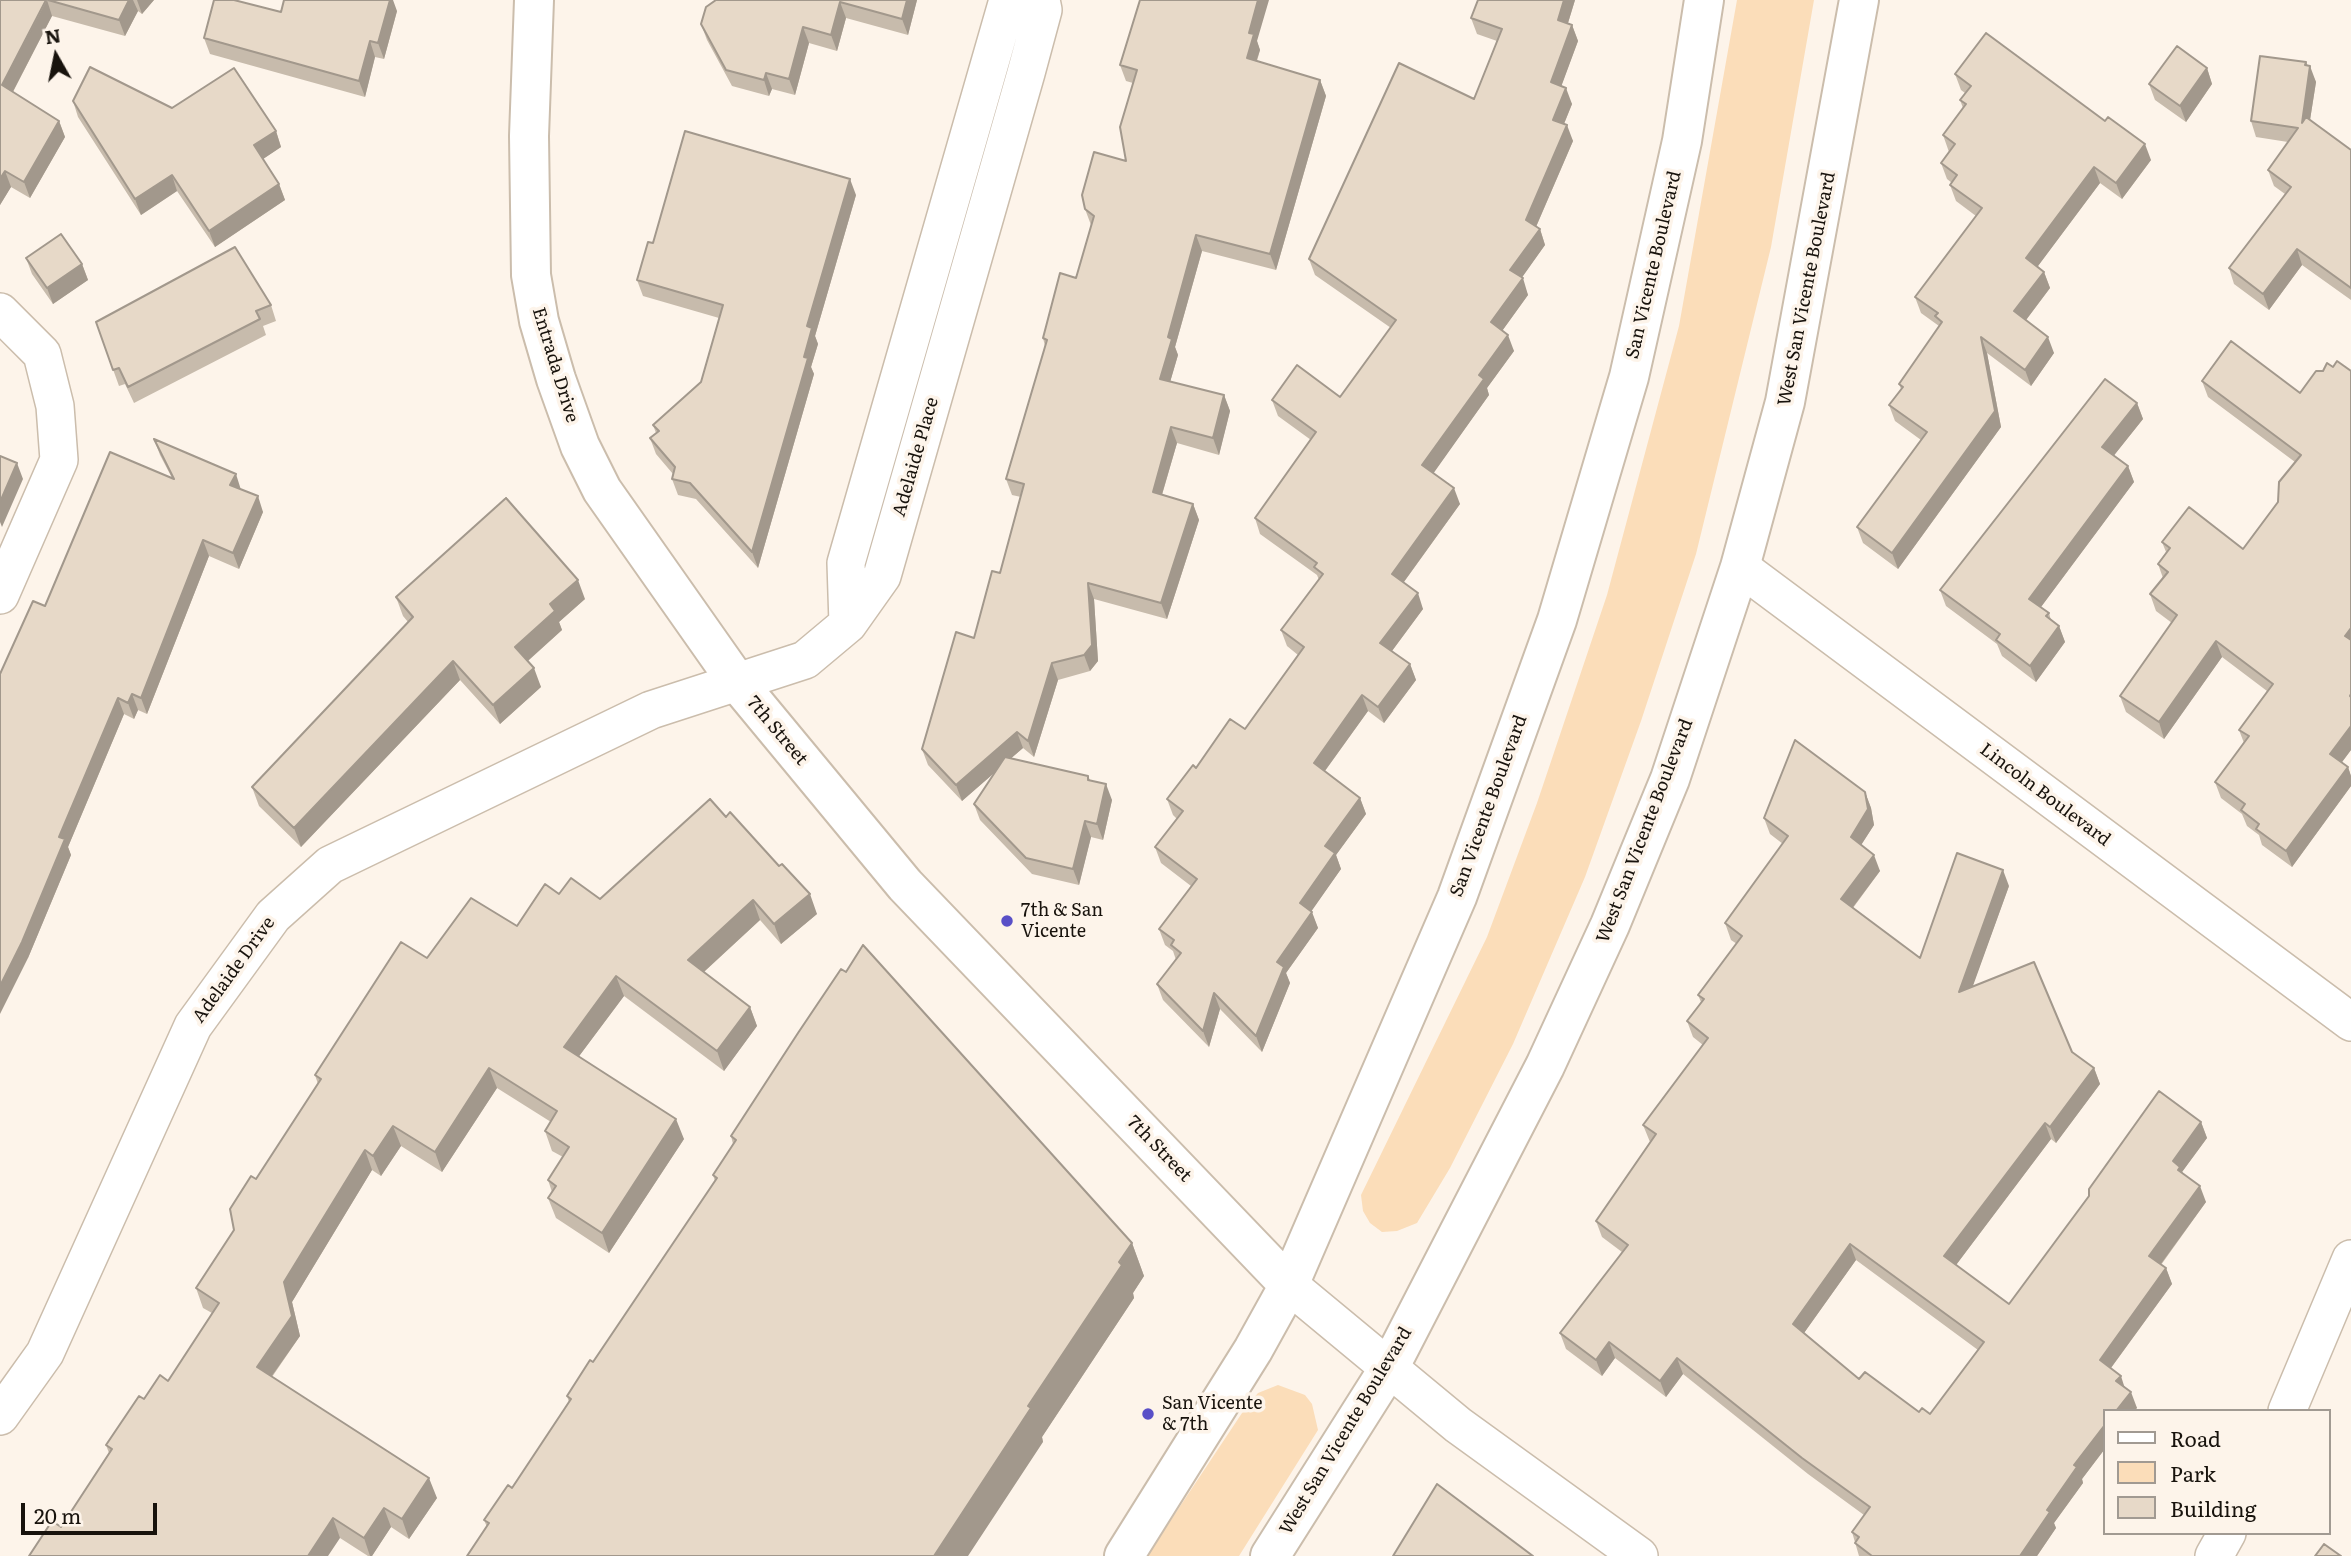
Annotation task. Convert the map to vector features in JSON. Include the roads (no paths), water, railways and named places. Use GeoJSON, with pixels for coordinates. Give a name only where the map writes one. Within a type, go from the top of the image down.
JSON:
{"type":"FeatureCollection","features":[{"type":"Feature","properties":{"kind":"main road","name":"Entrada Drive"},"geometry":{"type":"LineString","coordinates":[[534,0],[528,206],[531,275],[539,321],[580,446],[602,490],[737,682]]}},
{"type":"Feature","properties":{"kind":"main road","name":"San Vicente Boulevard"},"geometry":{"type":"LineString","coordinates":[[1124,1556],[1253,1350],[1289,1285],[1457,897],[1557,621],[1629,377],[1682,141],[1704,0]]}},
{"type":"Feature","properties":{"kind":"main road","name":"West San Vicente Boulevard"},"geometry":{"type":"LineString","coordinates":[[1269,1556],[1389,1368],[1545,1066],[1610,925],[1670,779],[1740,567],[1785,402],[1859,0]]}},
{"type":"Feature","properties":{"kind":"main road","name":"7th Street"},"geometry":{"type":"LineString","coordinates":[[737,682],[905,885],[1289,1285]]}},
{"type":"Feature","properties":{"kind":"street"},"geometry":{"type":"LineString","coordinates":[[848,624],[846,563],[1008,0]]}},
{"type":"Feature","properties":{"kind":"street","name":"Adelaide Place"},"geometry":{"type":"LineString","coordinates":[[737,682],[805,660],[848,624],[882,576],[1043,10],[1041,0]]}},
{"type":"Feature","properties":{"kind":"street"},"geometry":{"type":"LineString","coordinates":[[929,274],[966,282]]}},
{"type":"Feature","properties":{"kind":"street"},"geometry":{"type":"LineString","coordinates":[[0,312],[42,354],[55,406],[59,460],[0,595]]}},
{"type":"Feature","properties":{"kind":"street","name":"Lincoln Boulevard"},"geometry":{"type":"LineString","coordinates":[[1740,567],[2351,1022]]}},
{"type":"Feature","properties":{"kind":"street","name":"Adelaide Drive"},"geometry":{"type":"LineString","coordinates":[[0,1416],[45,1353],[192,1026],[272,916],[330,864],[651,710],[737,682]]}},
{"type":"Feature","properties":{"kind":"street"},"geometry":{"type":"LineString","coordinates":[[2288,1409],[2351,1259]]}},
{"type":"Feature","properties":{"kind":"street","name":"7th Street"},"geometry":{"type":"LineString","coordinates":[[1289,1285],[1458,1425],[1639,1556]]}},
{"type":"Feature","properties":{"kind":"street"},"geometry":{"type":"LineString","coordinates":[[2214,1556],[2226,1535]]}},
{"type":"Feature","properties":{"kind":"place","name":"7th & San Vicente"},"geometry":{"type":"Point","coordinates":[1007,921]}},
{"type":"Feature","properties":{"kind":"place","name":"San Vicente & 7th"},"geometry":{"type":"Point","coordinates":[1148,1414]}}]}
